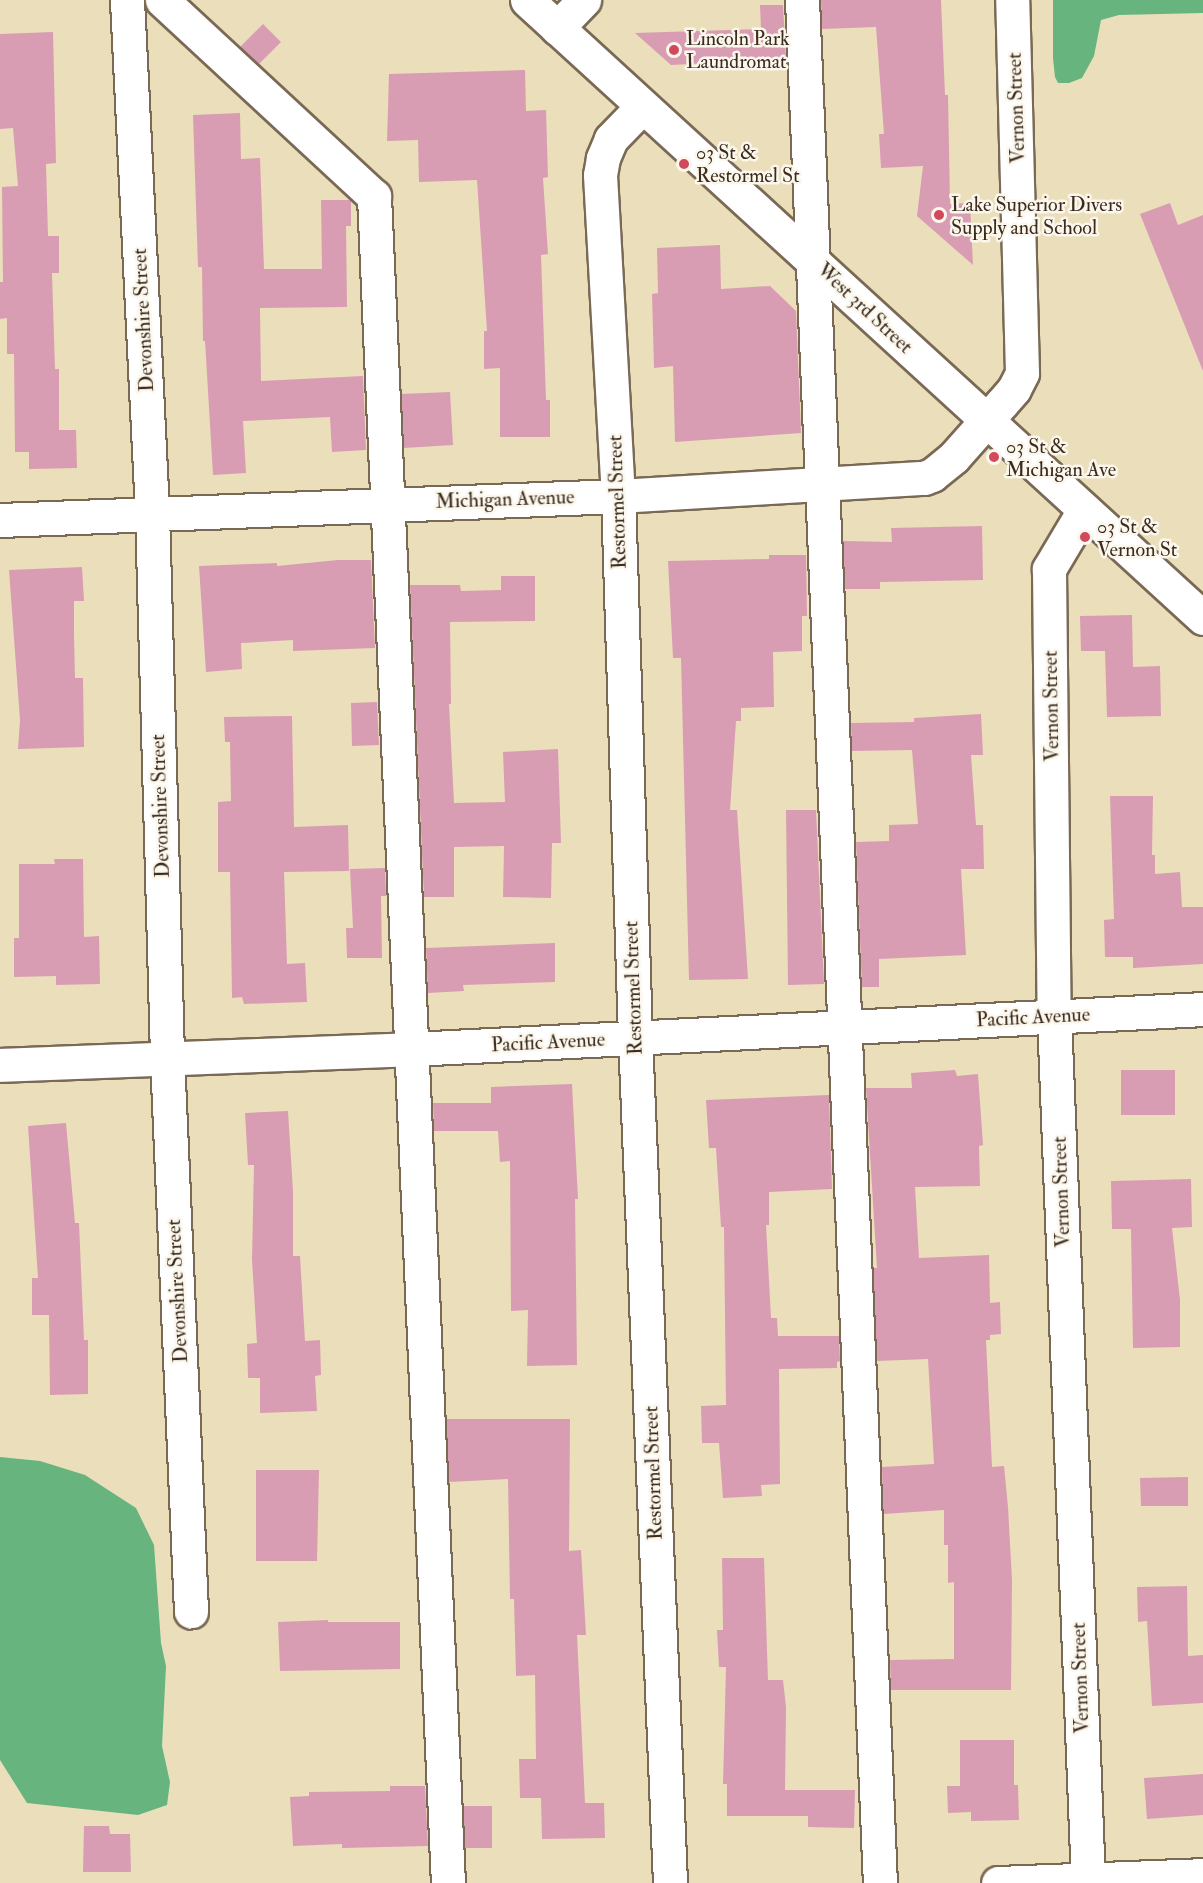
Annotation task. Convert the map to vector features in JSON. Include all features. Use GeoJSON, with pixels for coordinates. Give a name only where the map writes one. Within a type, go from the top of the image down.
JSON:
{"type":"FeatureCollection","features":[{"type":"Feature","properties":{"kind":"street","name":"Devonshire Street"},"geometry":{"type":"LineString","coordinates":[[127,0],[152,512],[167,1058],[191,1611]]}},
{"type":"Feature","properties":{"kind":"street"},"geometry":{"type":"LineString","coordinates":[[162,0],[374,196],[448,1883]]}},
{"type":"Feature","properties":{"kind":"street","name":"West 3rd Street"},"geometry":{"type":"LineString","coordinates":[[527,0],[1203,618]]}},
{"type":"Feature","properties":{"kind":"street"},"geometry":{"type":"LineString","coordinates":[[557,28],[584,0]]}},
{"type":"Feature","properties":{"kind":"street"},"geometry":{"type":"LineString","coordinates":[[802,0],[812,259],[824,482],[843,1026],[880,1883]]}},
{"type":"Feature","properties":{"kind":"street","name":"Vernon Street"},"geometry":{"type":"LineString","coordinates":[[986,420],[1014,389],[1022,373],[1012,0]]}},
{"type":"Feature","properties":{"kind":"street","name":"Restormel Street"},"geometry":{"type":"LineString","coordinates":[[642,107],[611,139],[603,158],[600,175],[618,496],[635,1037],[670,1883]]}},
{"type":"Feature","properties":{"kind":"street","name":"Michigan Avenue"},"geometry":{"type":"LineString","coordinates":[[0,520],[152,512],[618,496],[824,482],[924,478],[932,475],[954,457],[986,420]]}},
{"type":"Feature","properties":{"kind":"street","name":"Vernon Street"},"geometry":{"type":"LineString","coordinates":[[1084,510],[1049,569],[1054,1016],[1088,1881]]}},
{"type":"Feature","properties":{"kind":"street","name":"Pacific Avenue"},"geometry":{"type":"LineString","coordinates":[[0,1065],[412,1049],[1203,1009]]}},
{"type":"Feature","properties":{"kind":"street"},"geometry":{"type":"LineString","coordinates":[[998,1883],[1203,1875]]}},
{"type":"Feature","properties":{"kind":"green space"},"geometry":{"type":"Polygon","coordinates":[[[1053,0],[1203,0],[1203,13],[1119,15],[1101,20],[1094,56],[1082,78],[1069,83],[1058,83],[1053,58],[1053,0]]]}},
{"type":"Feature","properties":{"kind":"green space"},"geometry":{"type":"Polygon","coordinates":[[[0,1457],[40,1461],[85,1475],[136,1508],[154,1545],[161,1643],[166,1666],[162,1746],[170,1782],[167,1805],[138,1815],[27,1803],[0,1760],[0,1457]]]}},
{"type":"Feature","properties":{"kind":"building"},"geometry":{"type":"Polygon","coordinates":[[[821,0],[941,0],[945,95],[948,95],[950,204],[970,203],[973,265],[917,216],[923,166],[881,168],[879,134],[884,134],[876,27],[822,29],[821,0]]]}},
{"type":"Feature","properties":{"kind":"building"},"geometry":{"type":"Polygon","coordinates":[[[760,5],[783,5],[786,59],[671,65],[635,33],[761,29],[760,5]]]}},
{"type":"Feature","properties":{"kind":"building"},"geometry":{"type":"Polygon","coordinates":[[[263,24],[281,42],[259,64],[240,47],[263,24]]]}},
{"type":"Feature","properties":{"kind":"building"},"geometry":{"type":"Polygon","coordinates":[[[53,32],[56,163],[46,164],[48,236],[59,236],[59,273],[52,273],[55,369],[59,369],[59,430],[76,430],[77,468],[29,469],[29,452],[15,452],[14,354],[7,354],[7,318],[0,319],[0,282],[3,282],[2,187],[18,186],[13,128],[0,129],[0,34],[53,32]]]}},
{"type":"Feature","properties":{"kind":"building"},"geometry":{"type":"Polygon","coordinates":[[[525,70],[526,111],[546,110],[548,177],[543,178],[548,254],[541,255],[546,400],[550,400],[550,437],[500,437],[500,368],[484,369],[484,331],[487,331],[477,180],[419,182],[418,140],[387,141],[389,74],[525,70]]]}},
{"type":"Feature","properties":{"kind":"building"},"geometry":{"type":"Polygon","coordinates":[[[240,113],[241,159],[260,158],[264,269],[322,269],[321,200],[351,200],[351,226],[346,226],[347,307],[260,308],[261,381],[363,376],[366,450],[332,452],[330,417],[243,421],[246,473],[213,475],[205,341],[203,341],[202,267],[198,267],[193,115],[240,113]]]}},
{"type":"Feature","properties":{"kind":"building"},"geometry":{"type":"Polygon","coordinates":[[[1170,203],[1178,225],[1203,215],[1203,371],[1140,214],[1170,203]]]}},
{"type":"Feature","properties":{"kind":"building"},"geometry":{"type":"Polygon","coordinates":[[[720,245],[721,289],[770,286],[796,311],[801,433],[675,442],[673,366],[654,368],[652,294],[658,293],[657,248],[720,245]]]}},
{"type":"Feature","properties":{"kind":"building"},"geometry":{"type":"Polygon","coordinates":[[[450,392],[453,445],[404,448],[401,394],[450,392]]]}},
{"type":"Feature","properties":{"kind":"building"},"geometry":{"type":"Polygon","coordinates":[[[982,526],[983,580],[880,582],[880,589],[845,589],[843,541],[892,542],[891,528],[982,526]]]}},
{"type":"Feature","properties":{"kind":"building"},"geometry":{"type":"Polygon","coordinates":[[[769,555],[806,555],[807,616],[802,616],[802,651],[773,652],[774,707],[741,708],[741,721],[736,721],[730,810],[737,810],[748,979],[689,980],[681,658],[673,658],[668,561],[769,559],[769,555]]]}},
{"type":"Feature","properties":{"kind":"building"},"geometry":{"type":"Polygon","coordinates":[[[338,560],[371,560],[375,648],[293,651],[293,640],[241,643],[242,669],[206,672],[199,566],[277,563],[277,566],[338,560]]]}},
{"type":"Feature","properties":{"kind":"building"},"geometry":{"type":"Polygon","coordinates":[[[82,567],[84,601],[74,601],[74,637],[75,678],[83,678],[84,747],[18,749],[20,720],[9,570],[82,567]]]}},
{"type":"Feature","properties":{"kind":"building"},"geometry":{"type":"Polygon","coordinates":[[[501,576],[535,576],[535,621],[450,622],[451,704],[449,704],[454,803],[505,802],[503,752],[558,749],[561,843],[552,843],[551,898],[503,897],[504,846],[454,847],[454,897],[424,897],[410,585],[460,585],[461,591],[501,590],[501,576]]]}},
{"type":"Feature","properties":{"kind":"building"},"geometry":{"type":"Polygon","coordinates":[[[1132,615],[1133,667],[1160,666],[1161,716],[1107,717],[1105,651],[1081,651],[1080,616],[1132,615]]]}},
{"type":"Feature","properties":{"kind":"building"},"geometry":{"type":"Polygon","coordinates":[[[377,702],[379,745],[352,746],[351,703],[377,702]]]}},
{"type":"Feature","properties":{"kind":"building"},"geometry":{"type":"Polygon","coordinates":[[[981,714],[983,755],[971,755],[976,825],[983,825],[984,869],[961,869],[966,955],[879,959],[879,987],[862,987],[856,842],[889,841],[889,825],[918,824],[912,750],[852,751],[851,723],[914,722],[914,718],[981,714]]]}},
{"type":"Feature","properties":{"kind":"building"},"geometry":{"type":"Polygon","coordinates":[[[292,716],[294,827],[348,825],[349,871],[284,872],[287,964],[305,963],[307,1002],[244,1004],[242,997],[232,998],[230,872],[218,872],[218,802],[231,801],[230,742],[225,742],[224,717],[292,716]]]}},
{"type":"Feature","properties":{"kind":"building"},"geometry":{"type":"Polygon","coordinates":[[[1110,796],[1153,796],[1152,855],[1155,855],[1155,874],[1180,872],[1182,907],[1203,907],[1203,964],[1133,968],[1133,957],[1105,957],[1104,920],[1114,919],[1110,796]]]}},
{"type":"Feature","properties":{"kind":"building"},"geometry":{"type":"Polygon","coordinates":[[[786,810],[816,810],[824,984],[788,985],[786,810]]]}},
{"type":"Feature","properties":{"kind":"building"},"geometry":{"type":"Polygon","coordinates":[[[54,859],[83,859],[84,937],[99,936],[100,984],[56,985],[56,976],[14,977],[14,938],[19,938],[19,864],[55,864],[54,859]]]}},
{"type":"Feature","properties":{"kind":"building"},"geometry":{"type":"Polygon","coordinates":[[[385,868],[386,896],[381,896],[382,958],[347,958],[346,928],[353,928],[350,869],[385,868]]]}},
{"type":"Feature","properties":{"kind":"building"},"geometry":{"type":"Polygon","coordinates":[[[555,943],[555,982],[463,985],[464,991],[428,993],[426,948],[555,943]]]}},
{"type":"Feature","properties":{"kind":"building"},"geometry":{"type":"Polygon","coordinates":[[[955,1070],[957,1076],[978,1074],[983,1145],[979,1146],[980,1186],[915,1187],[919,1258],[989,1255],[990,1303],[1000,1302],[1001,1334],[990,1335],[990,1340],[986,1340],[992,1467],[1004,1466],[1008,1507],[1012,1580],[1011,1690],[891,1690],[890,1660],[954,1659],[954,1582],[948,1583],[948,1545],[944,1545],[944,1510],[883,1514],[882,1467],[934,1464],[928,1359],[877,1361],[873,1268],[877,1268],[866,1088],[912,1088],[911,1073],[955,1070]]]}},
{"type":"Feature","properties":{"kind":"building"},"geometry":{"type":"Polygon","coordinates":[[[1121,1070],[1175,1070],[1175,1115],[1121,1115],[1121,1070]]]}},
{"type":"Feature","properties":{"kind":"building"},"geometry":{"type":"Polygon","coordinates":[[[572,1084],[578,1199],[575,1199],[577,1365],[527,1366],[528,1310],[511,1311],[510,1161],[500,1162],[498,1131],[434,1131],[433,1103],[491,1103],[491,1087],[572,1084]]]}},
{"type":"Feature","properties":{"kind":"building"},"geometry":{"type":"Polygon","coordinates":[[[829,1095],[832,1189],[769,1192],[769,1225],[766,1225],[771,1318],[777,1318],[778,1336],[839,1336],[840,1361],[837,1362],[837,1368],[779,1369],[780,1484],[761,1485],[762,1496],[723,1498],[719,1443],[702,1443],[701,1406],[726,1405],[724,1227],[721,1227],[716,1148],[709,1148],[706,1100],[829,1095]]]}},
{"type":"Feature","properties":{"kind":"building"},"geometry":{"type":"Polygon","coordinates":[[[288,1111],[293,1191],[293,1256],[300,1256],[305,1341],[320,1340],[321,1375],[315,1376],[317,1411],[260,1413],[260,1378],[248,1378],[247,1344],[257,1343],[252,1259],[254,1165],[248,1165],[245,1113],[288,1111]]]}},
{"type":"Feature","properties":{"kind":"building"},"geometry":{"type":"Polygon","coordinates":[[[66,1123],[75,1223],[79,1223],[84,1340],[88,1340],[88,1394],[50,1395],[49,1315],[32,1315],[32,1278],[38,1278],[28,1126],[66,1123]]]}},
{"type":"Feature","properties":{"kind":"building"},"geometry":{"type":"Polygon","coordinates":[[[1191,1179],[1192,1227],[1172,1228],[1180,1300],[1180,1347],[1133,1348],[1131,1229],[1112,1229],[1111,1181],[1191,1179]]]}},
{"type":"Feature","properties":{"kind":"building"},"geometry":{"type":"Polygon","coordinates":[[[446,1419],[570,1419],[569,1551],[581,1550],[586,1635],[577,1635],[585,1803],[604,1803],[605,1838],[542,1839],[541,1798],[520,1798],[519,1759],[536,1759],[535,1675],[516,1676],[514,1599],[510,1599],[508,1479],[449,1482],[446,1419]]]}},
{"type":"Feature","properties":{"kind":"building"},"geometry":{"type":"Polygon","coordinates":[[[256,1470],[319,1470],[317,1561],[256,1561],[256,1470]]]}},
{"type":"Feature","properties":{"kind":"building"},"geometry":{"type":"Polygon","coordinates":[[[1188,1477],[1188,1506],[1141,1506],[1140,1478],[1188,1477]]]}},
{"type":"Feature","properties":{"kind":"building"},"geometry":{"type":"Polygon","coordinates":[[[722,1558],[764,1558],[768,1680],[783,1680],[786,1707],[785,1790],[855,1790],[854,1828],[808,1827],[808,1816],[727,1816],[727,1784],[723,1784],[726,1667],[719,1667],[717,1630],[723,1630],[722,1558]]]}},
{"type":"Feature","properties":{"kind":"building"},"geometry":{"type":"Polygon","coordinates":[[[1187,1586],[1188,1656],[1203,1655],[1203,1703],[1152,1706],[1147,1621],[1138,1622],[1137,1587],[1187,1586]]]}},
{"type":"Feature","properties":{"kind":"building"},"geometry":{"type":"Polygon","coordinates":[[[328,1620],[328,1622],[400,1622],[400,1669],[280,1671],[278,1622],[328,1620]]]}},
{"type":"Feature","properties":{"kind":"building"},"geometry":{"type":"Polygon","coordinates":[[[960,1740],[1014,1740],[1014,1785],[1018,1785],[1019,1820],[971,1821],[971,1812],[948,1813],[947,1786],[960,1786],[960,1740]]]}},
{"type":"Feature","properties":{"kind":"building"},"geometry":{"type":"Polygon","coordinates":[[[1203,1774],[1203,1815],[1147,1819],[1144,1778],[1203,1774]]]}},
{"type":"Feature","properties":{"kind":"building"},"geometry":{"type":"Polygon","coordinates":[[[390,1786],[425,1786],[428,1846],[342,1848],[342,1844],[293,1846],[290,1797],[309,1796],[309,1792],[390,1791],[390,1786]]]}},
{"type":"Feature","properties":{"kind":"building"},"geometry":{"type":"Polygon","coordinates":[[[463,1806],[492,1806],[492,1848],[465,1848],[463,1806]]]}},
{"type":"Feature","properties":{"kind":"building"},"geometry":{"type":"Polygon","coordinates":[[[84,1826],[109,1826],[110,1834],[130,1834],[131,1872],[83,1872],[84,1826]]]}},
{"type":"Feature","properties":{"kind":"place","name":"Lincoln Park Laundromat"},"geometry":{"type":"Point","coordinates":[674,50]}},
{"type":"Feature","properties":{"kind":"place","name":"03 St & Restormel St"},"geometry":{"type":"Point","coordinates":[684,164]}},
{"type":"Feature","properties":{"kind":"place","name":"Lake Superior Divers Supply and School"},"geometry":{"type":"Point","coordinates":[939,215]}},
{"type":"Feature","properties":{"kind":"place","name":"03 St & Michigan Ave"},"geometry":{"type":"Point","coordinates":[994,457]}},
{"type":"Feature","properties":{"kind":"place","name":"03 St & Vernon St"},"geometry":{"type":"Point","coordinates":[1085,537]}}]}
